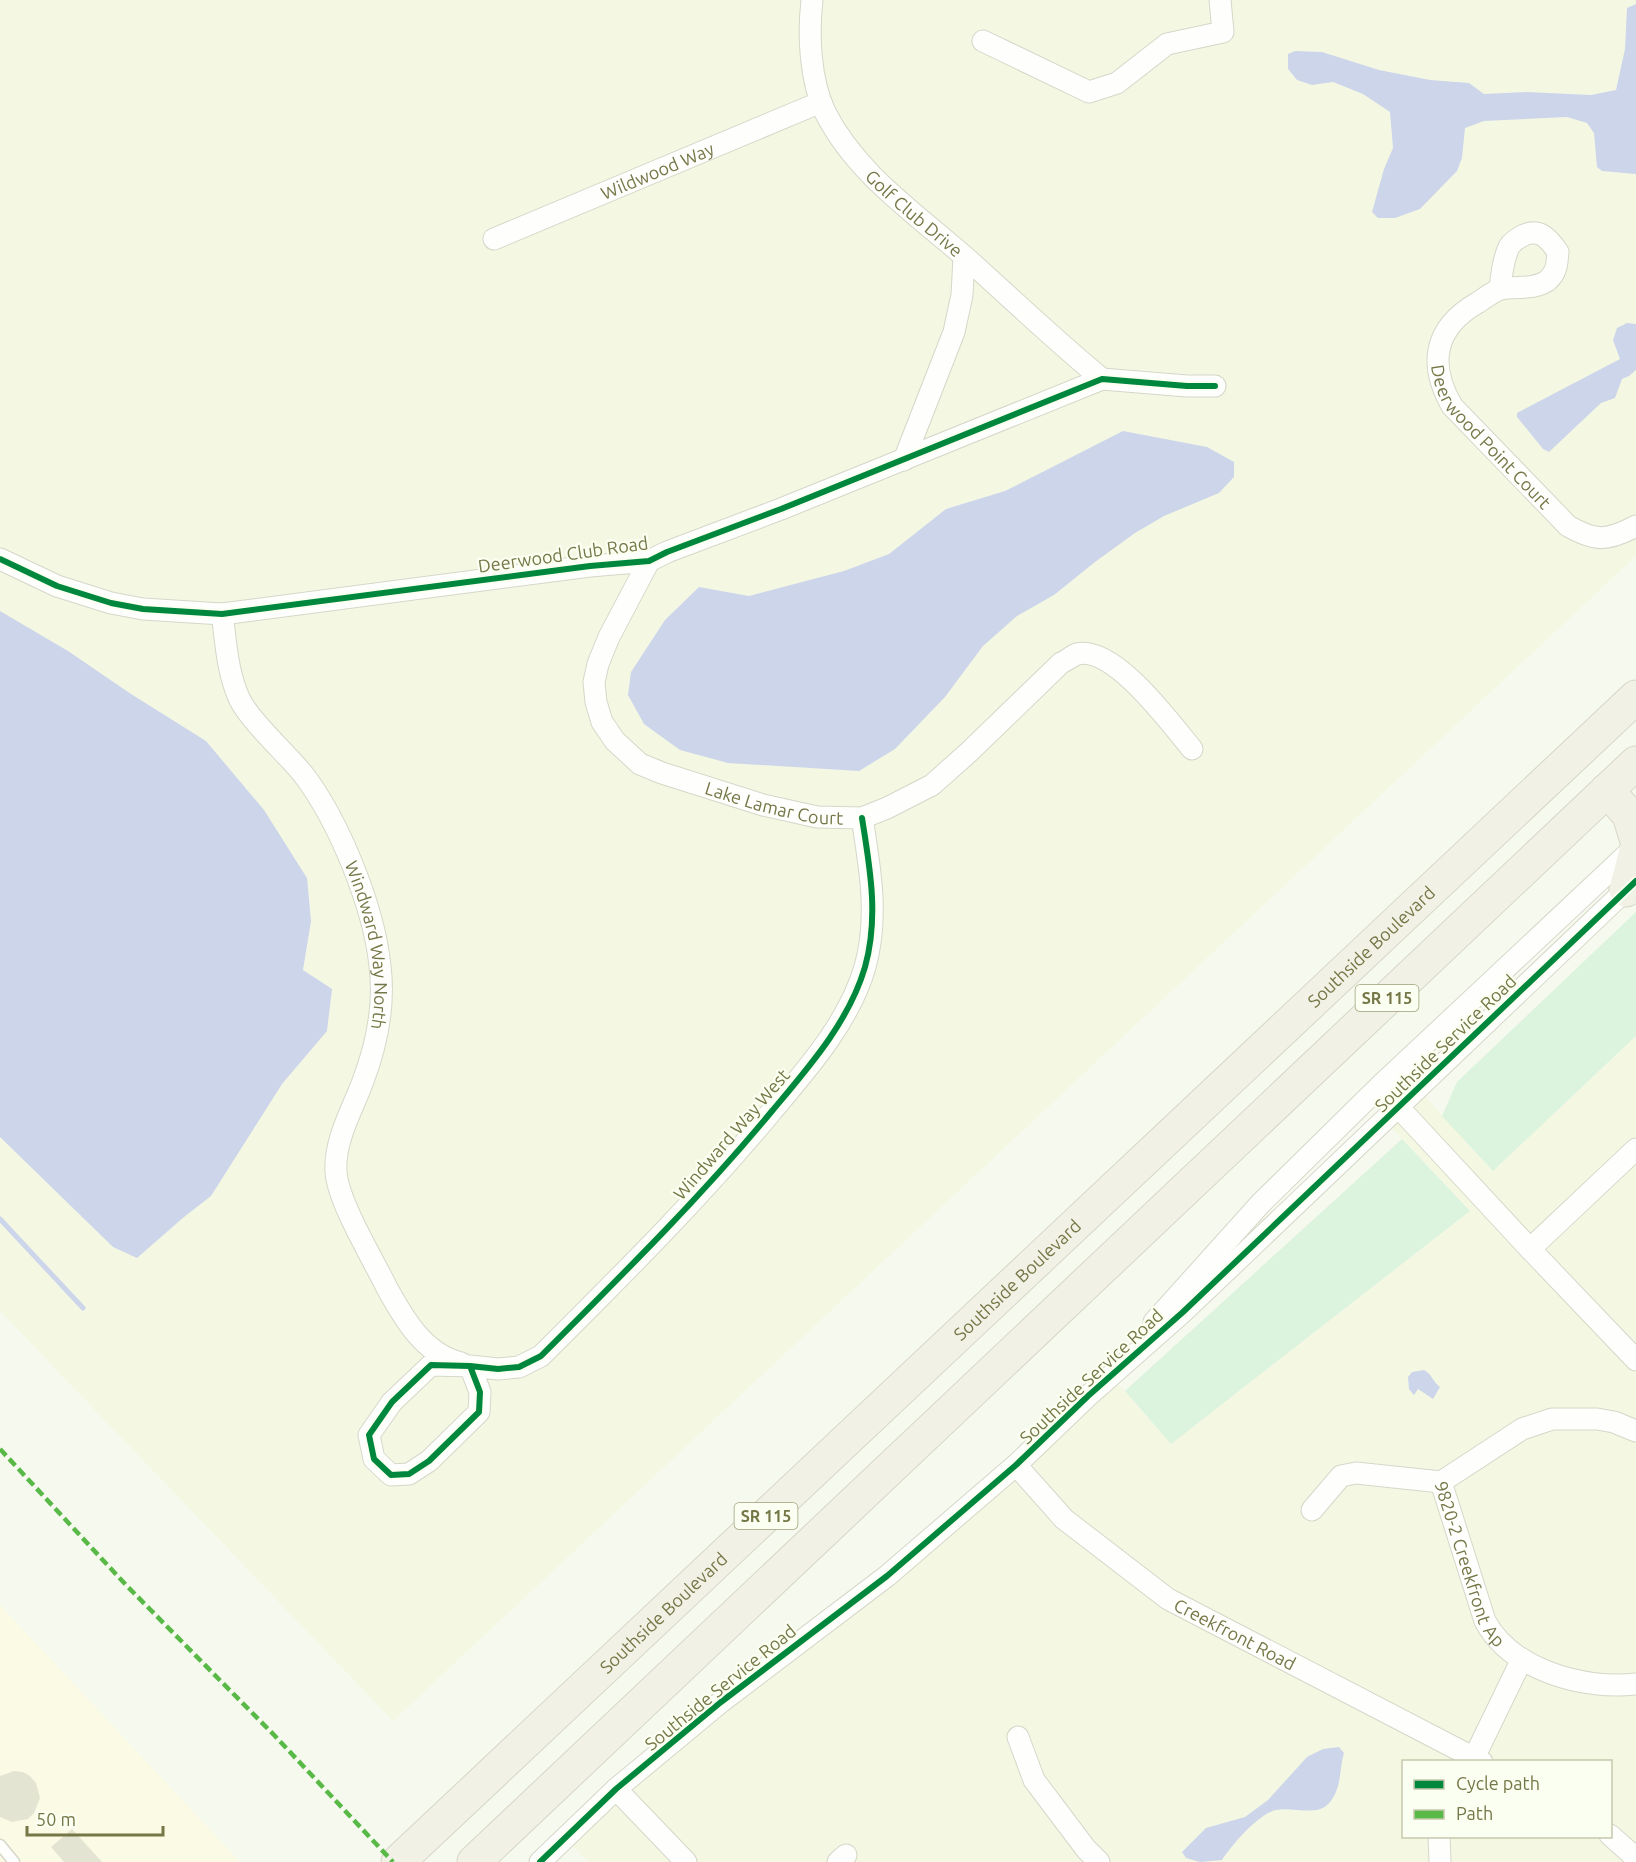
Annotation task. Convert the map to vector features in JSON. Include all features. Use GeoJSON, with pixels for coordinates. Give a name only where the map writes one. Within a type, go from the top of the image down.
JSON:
{"type":"FeatureCollection","features":[{"type":"Feature","properties":{"kind":"highway","name":"Southside Boulevard"},"geometry":{"type":"LineString","coordinates":[[398,1862],[1636,697]]}},
{"type":"Feature","properties":{"kind":"highway","name":"SR 115"},"geometry":{"type":"LineString","coordinates":[[474,1862],[1622,792],[1636,763]]}},
{"type":"Feature","properties":{"kind":"highway"},"geometry":{"type":"LineString","coordinates":[[1550,778],[1584,780],[1622,792],[1636,838]]}},
{"type":"Feature","properties":{"kind":"highway"},"geometry":{"type":"LineString","coordinates":[[1631,885],[1636,851]]}},
{"type":"Feature","properties":{"kind":"street","name":"Golf Club Drive"},"geometry":{"type":"LineString","coordinates":[[812,0],[811,44],[814,72],[821,102],[826,114],[858,161],[1056,342],[1102,379]]}},
{"type":"Feature","properties":{"kind":"street"},"geometry":{"type":"LineString","coordinates":[[983,41],[1089,92],[1118,83],[1167,44],[1223,32],[1220,0]]}},
{"type":"Feature","properties":{"kind":"street","name":"Wildwood Way"},"geometry":{"type":"LineString","coordinates":[[494,239],[821,102]]}},
{"type":"Feature","properties":{"kind":"street"},"geometry":{"type":"LineString","coordinates":[[904,460],[954,332],[962,295],[964,257]]}},
{"type":"Feature","properties":{"kind":"street","name":"Deerwood Point Court"},"geometry":{"type":"LineString","coordinates":[[1500,290],[1462,312],[1447,328],[1438,356],[1437,370],[1452,406],[1568,526],[1597,539],[1610,537],[1636,526]]}},
{"type":"Feature","properties":{"kind":"street","name":"Deerwood Club Road"},"geometry":{"type":"LineString","coordinates":[[0,559],[57,586],[111,603],[143,609],[222,614],[590,566],[649,561],[1102,379],[1215,386]]}},
{"type":"Feature","properties":{"kind":"street","name":"Lake Lamar Court"},"geometry":{"type":"LineString","coordinates":[[649,561],[609,637],[598,664],[594,682],[596,702],[602,722],[615,741],[640,764],[651,768],[763,805],[817,817],[862,818],[932,785],[1061,663],[1078,654],[1101,658],[1139,686],[1192,749]]}},
{"type":"Feature","properties":{"kind":"street","name":"Windward Way North"},"geometry":{"type":"LineString","coordinates":[[222,614],[230,674],[240,700],[306,778],[326,810],[358,882],[372,926],[380,966],[381,1006],[378,1036],[363,1082],[341,1135],[336,1172],[341,1194],[396,1305],[419,1339],[455,1362],[470,1366]]}},
{"type":"Feature","properties":{"kind":"street","name":"Windward Way West"},"geometry":{"type":"LineString","coordinates":[[470,1366],[498,1369],[519,1367],[541,1356],[665,1233],[723,1170],[796,1083],[838,1026],[853,1000],[865,966],[874,915],[871,871],[862,818]]}},
{"type":"Feature","properties":{"kind":"street","name":"Southside Service Road"},"geometry":{"type":"LineString","coordinates":[[1088,1396],[1260,1203],[1380,1086],[1636,846]]}},
{"type":"Feature","properties":{"kind":"street","name":"Southside Service Road"},"geometry":{"type":"LineString","coordinates":[[540,1862],[616,1790],[720,1702],[886,1576],[1016,1465],[1088,1396],[1183,1312],[1631,885]]}},
{"type":"Feature","properties":{"kind":"street"},"geometry":{"type":"LineString","coordinates":[[1380,1086],[1530,1250],[1636,1360]]}},
{"type":"Feature","properties":{"kind":"street"},"geometry":{"type":"LineString","coordinates":[[1530,1250],[1636,1149]]}},
{"type":"Feature","properties":{"kind":"street"},"geometry":{"type":"LineString","coordinates":[[431,1365],[470,1366],[480,1392],[479,1412],[429,1461],[409,1474],[392,1475],[374,1459],[369,1435],[392,1402],[431,1365]]}},
{"type":"Feature","properties":{"kind":"street","name":"9820-2 Creekfront Ap"},"geometry":{"type":"LineString","coordinates":[[1636,1431],[1614,1422],[1597,1419],[1552,1419],[1522,1429],[1441,1482],[1485,1621],[1502,1644],[1522,1659],[1548,1672],[1579,1681],[1608,1685],[1636,1684]]}},
{"type":"Feature","properties":{"kind":"street","name":"Creekfront Road"},"geometry":{"type":"LineString","coordinates":[[1016,1465],[1064,1519],[1168,1599],[1476,1760]]}},
{"type":"Feature","properties":{"kind":"street"},"geometry":{"type":"LineString","coordinates":[[1312,1510],[1341,1476],[1356,1473],[1441,1482]]}},
{"type":"Feature","properties":{"kind":"street"},"geometry":{"type":"LineString","coordinates":[[1476,1760],[1522,1659]]}},
{"type":"Feature","properties":{"kind":"street"},"geometry":{"type":"LineString","coordinates":[[1018,1737],[1035,1780],[1086,1849],[1099,1862]]}},
{"type":"Feature","properties":{"kind":"street"},"geometry":{"type":"LineString","coordinates":[[616,1790],[686,1862]]}},
{"type":"Feature","properties":{"kind":"street"},"geometry":{"type":"LineString","coordinates":[[1612,1836],[1636,1858]]}},
{"type":"Feature","properties":{"kind":"street"},"geometry":{"type":"LineString","coordinates":[[1439,1838],[1440,1862]]}},
{"type":"Feature","properties":{"kind":"lane"},"geometry":{"type":"LineString","coordinates":[[0,1845],[14,1862]]}},
{"type":"Feature","properties":{"kind":"shaded area"},"geometry":{"type":"Polygon","coordinates":[[[0,0],[1636,0],[1636,556],[393,1721],[0,1311],[0,0]]]}},
{"type":"Feature","properties":{"kind":"shaded area"},"geometry":{"type":"Polygon","coordinates":[[[1636,912],[1636,1036],[1493,1171],[1442,1116],[1457,1082],[1636,912]]]}},
{"type":"Feature","properties":{"kind":"shaded area"},"geometry":{"type":"Polygon","coordinates":[[[1636,1036],[1636,1862],[588,1862],[571,1844],[668,1757],[919,1561],[1116,1381],[1171,1444],[1470,1211],[1390,1126],[1423,1094],[1493,1171],[1636,1036]]]}},
{"type":"Feature","properties":{"kind":"shaded area"},"geometry":{"type":"Polygon","coordinates":[[[1402,1139],[1470,1211],[1171,1444],[1125,1391],[1402,1139]]]}},
{"type":"Feature","properties":{"kind":"shaded area"},"geometry":{"type":"Polygon","coordinates":[[[0,1605],[240,1862],[0,1862],[0,1605]]]}},
{"type":"Feature","properties":{"kind":"water"},"geometry":{"type":"Polygon","coordinates":[[[1636,4],[1636,174],[1602,171],[1597,167],[1594,133],[1587,123],[1567,117],[1484,121],[1465,128],[1462,158],[1457,171],[1420,209],[1395,218],[1378,218],[1372,212],[1384,169],[1393,148],[1390,112],[1363,94],[1333,82],[1312,85],[1297,80],[1288,69],[1288,54],[1295,51],[1322,52],[1379,70],[1430,80],[1469,83],[1484,94],[1527,92],[1591,95],[1616,90],[1625,49],[1627,8],[1636,4]]]}},
{"type":"Feature","properties":{"kind":"water"},"geometry":{"type":"Polygon","coordinates":[[[1627,323],[1636,324],[1636,370],[1622,379],[1615,398],[1601,403],[1549,452],[1543,449],[1517,417],[1517,413],[1620,359],[1613,340],[1617,328],[1627,323]]]}},
{"type":"Feature","properties":{"kind":"water"},"geometry":{"type":"Polygon","coordinates":[[[1123,431],[1207,447],[1234,462],[1234,477],[1219,493],[1164,516],[1135,533],[1054,595],[1017,616],[983,646],[945,697],[895,749],[859,771],[728,763],[680,750],[644,724],[628,695],[631,672],[665,620],[699,587],[749,596],[844,571],[889,554],[946,509],[1005,491],[1123,431]]]}},
{"type":"Feature","properties":{"kind":"water"},"geometry":{"type":"Polygon","coordinates":[[[0,611],[68,651],[206,741],[264,810],[307,878],[311,921],[303,970],[332,989],[327,1031],[282,1084],[211,1196],[137,1258],[113,1247],[0,1137],[0,611]]]}},
{"type":"Feature","properties":{"kind":"water"},"geometry":{"type":"Polygon","coordinates":[[[1424,1370],[1440,1387],[1433,1399],[1418,1389],[1414,1395],[1409,1389],[1408,1377],[1412,1372],[1424,1370]]]}},
{"type":"Feature","properties":{"kind":"water"},"geometry":{"type":"Polygon","coordinates":[[[1339,1747],[1344,1753],[1338,1784],[1334,1796],[1325,1807],[1312,1811],[1276,1810],[1261,1817],[1232,1846],[1222,1860],[1200,1862],[1186,1858],[1182,1852],[1206,1828],[1245,1817],[1268,1800],[1307,1757],[1323,1749],[1339,1747]]]}},
{"type":"Feature","properties":{"kind":"building"},"geometry":{"type":"Polygon","coordinates":[[[14,1771],[30,1776],[36,1783],[40,1798],[34,1813],[28,1819],[12,1822],[0,1817],[0,1776],[14,1771]]]}},
{"type":"Feature","properties":{"kind":"building"},"geometry":{"type":"Polygon","coordinates":[[[72,1829],[102,1862],[64,1862],[51,1847],[72,1829]]]}},
{"type":"Feature","properties":{"kind":"waterway"},"geometry":{"type":"LineString","coordinates":[[0,1219],[83,1308]]}},
{"type":"Feature","properties":{"kind":"marked path"},"geometry":{"type":"LineString","coordinates":[[0,1449],[126,1585],[275,1736],[393,1862]]}},
{"type":"Feature","properties":{"kind":"cycle path"},"geometry":{"type":"LineString","coordinates":[[0,559],[57,586],[111,603],[143,609],[222,614],[590,566],[649,561],[1102,379],[1215,386]]}},
{"type":"Feature","properties":{"kind":"cycle path"},"geometry":{"type":"LineString","coordinates":[[470,1366],[480,1392],[479,1412],[429,1461],[409,1474],[391,1475],[374,1459],[369,1435],[392,1402],[431,1365],[470,1366],[498,1369],[519,1367],[541,1356],[716,1175],[786,1095],[826,1044],[849,1007],[858,987],[865,967],[872,930],[872,892],[862,818]]}},
{"type":"Feature","properties":{"kind":"cycle path"},"geometry":{"type":"LineString","coordinates":[[540,1862],[616,1789],[721,1702],[887,1576],[1016,1465],[1088,1396],[1183,1312],[1636,881]]}}]}
